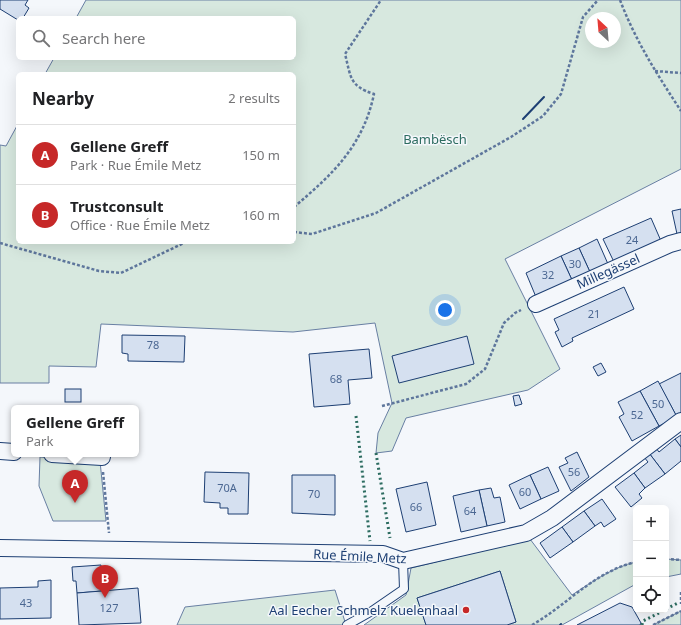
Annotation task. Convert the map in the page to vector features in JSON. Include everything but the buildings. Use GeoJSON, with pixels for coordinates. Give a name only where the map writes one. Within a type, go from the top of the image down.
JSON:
{"type":"FeatureCollection","features":[{"type":"Feature","properties":{"kind":"street","name":"Millegässel"},"geometry":{"type":"LineString","coordinates":[[536,304],[670,244],[681,241]]}},
{"type":"Feature","properties":{"kind":"street","name":"Rue Émile Metz"},"geometry":{"type":"LineString","coordinates":[[0,548],[383,554],[403,561],[526,533],[552,518],[681,421]]}},
{"type":"Feature","properties":{"kind":"street"},"geometry":{"type":"LineString","coordinates":[[0,451],[11,452]]}},
{"type":"Feature","properties":{"kind":"lane"},"geometry":{"type":"LineString","coordinates":[[347,625],[372,611],[404,589],[403,561]]}},
{"type":"Feature","properties":{"kind":"path"},"geometry":{"type":"LineString","coordinates":[[296,205],[330,176],[352,148],[370,111],[374,94],[360,89],[352,81],[345,54],[381,0]]}},
{"type":"Feature","properties":{"kind":"path"},"geometry":{"type":"LineString","coordinates":[[296,232],[312,234],[376,212],[511,137],[543,116],[561,94],[583,17],[598,0]]}},
{"type":"Feature","properties":{"kind":"path"},"geometry":{"type":"LineString","coordinates":[[620,0],[633,32],[655,71],[681,111]]}},
{"type":"Feature","properties":{"kind":"path"},"geometry":{"type":"LineString","coordinates":[[655,71],[681,73]]}},
{"type":"Feature","properties":{"kind":"path"},"geometry":{"type":"LineString","coordinates":[[0,243],[99,271],[121,273],[182,244]]}},
{"type":"Feature","properties":{"kind":"path"},"geometry":{"type":"LineString","coordinates":[[382,406],[466,384],[485,369],[504,323],[515,313],[536,304]]}},
{"type":"Feature","properties":{"kind":"path"},"geometry":{"type":"LineString","coordinates":[[102,457],[111,550]]}},
{"type":"Feature","properties":{"kind":"path"},"geometry":{"type":"LineString","coordinates":[[669,559],[680,561]]}},
{"type":"Feature","properties":{"kind":"path"},"geometry":{"type":"LineString","coordinates":[[532,625],[572,595],[602,576],[633,563]]}},
{"type":"Feature","properties":{"kind":"path"},"geometry":{"type":"LineString","coordinates":[[681,592],[681,604]]}},
{"type":"Feature","properties":{"kind":"path"},"geometry":{"type":"LineString","coordinates":[[653,625],[681,611]]}},
{"type":"Feature","properties":{"kind":"green space","name":"Bambësch"},"geometry":{"type":"Polygon","coordinates":[[[86,0],[681,0],[681,169],[505,259],[560,369],[528,390],[406,418],[392,451],[376,453],[378,433],[392,403],[375,323],[293,332],[101,324],[96,367],[49,366],[49,383],[0,383],[0,145],[6,146],[16,128],[16,244],[296,244],[296,72],[46,72],[53,60],[296,60],[296,16],[77,16],[86,0]]]}},
{"type":"Feature","properties":{"kind":"green space"},"geometry":{"type":"Polygon","coordinates":[[[40,457],[100,461],[106,521],[53,521],[39,486],[40,457]]]}},
{"type":"Feature","properties":{"kind":"green space"},"geometry":{"type":"Polygon","coordinates":[[[530,539],[572,595],[611,571],[633,563],[633,586],[562,625],[507,625],[516,622],[500,571],[417,598],[426,625],[364,625],[406,595],[411,568],[530,539]]]}},
{"type":"Feature","properties":{"kind":"green space"},"geometry":{"type":"Polygon","coordinates":[[[669,559],[681,560],[681,574],[669,576],[669,559]]]}},
{"type":"Feature","properties":{"kind":"green space"},"geometry":{"type":"Polygon","coordinates":[[[335,590],[346,625],[177,625],[185,607],[335,590]]]}},
{"type":"Feature","properties":{"kind":"green space"},"geometry":{"type":"Polygon","coordinates":[[[681,611],[681,625],[653,625],[681,611]]]}},
{"type":"Feature","properties":{"kind":"hedge"},"geometry":{"type":"LineString","coordinates":[[356,416],[370,541]]}},
{"type":"Feature","properties":{"kind":"hedge"},"geometry":{"type":"LineString","coordinates":[[376,453],[390,538]]}},
{"type":"Feature","properties":{"kind":"hedge"},"geometry":{"type":"LineString","coordinates":[[669,608],[678,603]]}},
{"type":"Feature","properties":{"kind":"hedge"},"geometry":{"type":"LineString","coordinates":[[642,625],[643,621],[659,613]]}},
{"type":"Feature","properties":{"kind":"wall"},"geometry":{"type":"LineString","coordinates":[[523,119],[544,97]]}},
{"type":"Feature","properties":{"kind":"place","name":"Gellene Greff"},"geometry":{"type":"Point","coordinates":[75,503]}},
{"type":"Feature","properties":{"kind":"place","name":"Trustconsult"},"geometry":{"type":"Point","coordinates":[105,598]}},
{"type":"Feature","properties":{"kind":"place","name":"Aal Eecher Schmelz Kuelenhaal"},"geometry":{"type":"Point","coordinates":[466,610]}}]}
